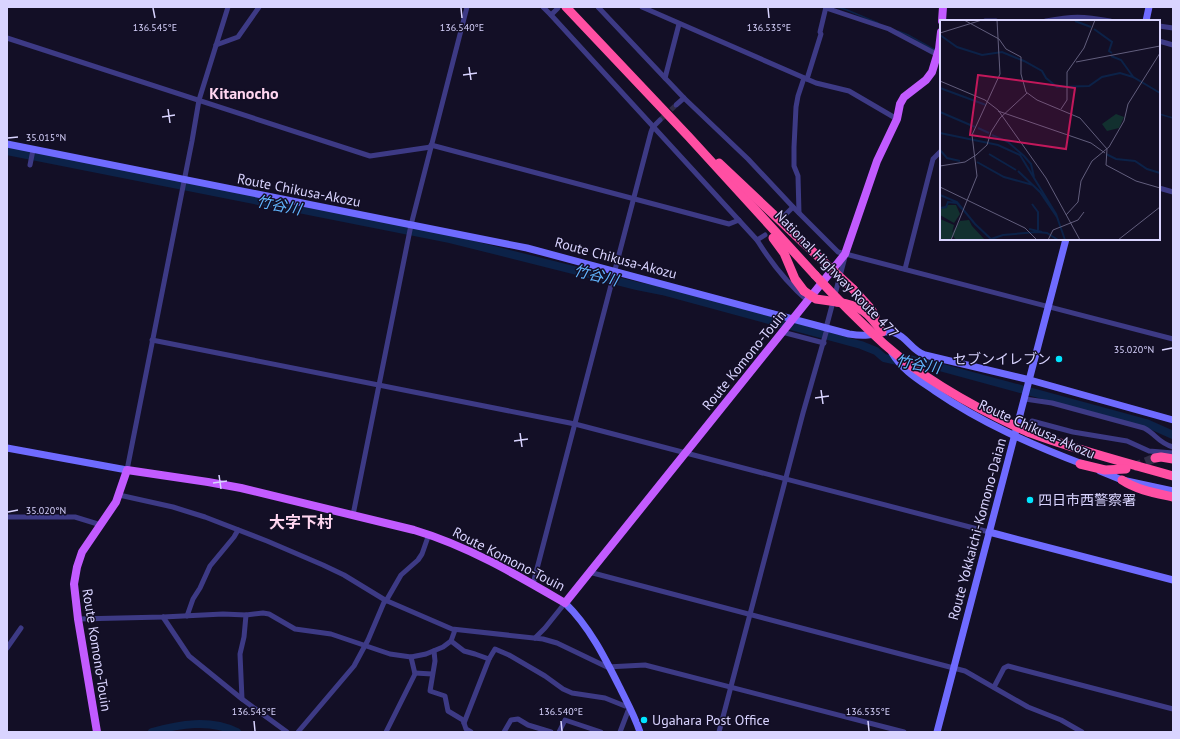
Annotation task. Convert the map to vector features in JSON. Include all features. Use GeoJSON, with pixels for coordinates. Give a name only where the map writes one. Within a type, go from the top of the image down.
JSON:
{"type":"FeatureCollection","features":[{"type":"Feature","properties":{"kind":"highway","name":"National Highway Route 477"},"geometry":{"type":"LineString","coordinates":[[562,8],[689,137],[849,310],[884,344],[916,369],[972,405],[1028,432],[1097,455],[1173,476]]}},
{"type":"Feature","properties":{"kind":"highway"},"geometry":{"type":"LineString","coordinates":[[689,137],[725,168],[853,289],[871,308],[882,332]]}},
{"type":"Feature","properties":{"kind":"highway"},"geometry":{"type":"LineString","coordinates":[[689,137],[742,202],[778,243],[787,259],[797,284],[816,299],[848,304],[860,308],[871,316],[882,332]]}},
{"type":"Feature","properties":{"kind":"highway"},"geometry":{"type":"LineString","coordinates":[[1155,458],[1161,457],[1173,459]]}},
{"type":"Feature","properties":{"kind":"highway"},"geometry":{"type":"LineString","coordinates":[[1080,464],[1106,470],[1126,469]]}},
{"type":"Feature","properties":{"kind":"highway"},"geometry":{"type":"LineString","coordinates":[[1122,480],[1144,490],[1173,497]]}},
{"type":"Feature","properties":{"kind":"main road"},"geometry":{"type":"LineString","coordinates":[[942,20],[943,7]]}},
{"type":"Feature","properties":{"kind":"main road"},"geometry":{"type":"LineString","coordinates":[[1146,20],[1149,7]]}},
{"type":"Feature","properties":{"kind":"main road","name":"Route Komono-Touin"},"geometry":{"type":"LineString","coordinates":[[97,732],[78,619],[74,584],[77,567],[82,552],[110,512],[119,495],[127,470],[241,488],[429,534],[481,556],[565,603],[845,254],[877,161],[897,118],[900,104],[904,97],[926,80],[932,72],[939,53],[940,42]]}},
{"type":"Feature","properties":{"kind":"main road","name":"Route Chikusa-Akozu"},"geometry":{"type":"LineString","coordinates":[[7,144],[33,151],[526,248],[615,271],[788,325],[827,329],[863,336],[882,332],[895,358],[901,366],[952,403],[984,422],[1015,437],[1122,480],[1173,491]]}},
{"type":"Feature","properties":{"kind":"main road","name":"Route Yokkaichi-Komono-Daian"},"geometry":{"type":"LineString","coordinates":[[937,732],[1066,240]]}},
{"type":"Feature","properties":{"kind":"main road"},"geometry":{"type":"LineString","coordinates":[[882,332],[896,333],[918,352],[925,355],[1173,420]]}},
{"type":"Feature","properties":{"kind":"main road"},"geometry":{"type":"LineString","coordinates":[[7,448],[127,470]]}},
{"type":"Feature","properties":{"kind":"main road"},"geometry":{"type":"LineString","coordinates":[[989,532],[1173,580]]}},
{"type":"Feature","properties":{"kind":"main road"},"geometry":{"type":"LineString","coordinates":[[565,603],[580,620],[610,667],[630,707],[640,732]]}},
{"type":"Feature","properties":{"kind":"street"},"geometry":{"type":"LineString","coordinates":[[127,470],[199,100],[228,7]]}},
{"type":"Feature","properties":{"kind":"street"},"geometry":{"type":"LineString","coordinates":[[216,45],[238,37],[259,7]]}},
{"type":"Feature","properties":{"kind":"street"},"geometry":{"type":"LineString","coordinates":[[353,515],[411,225],[467,7]]}},
{"type":"Feature","properties":{"kind":"street"},"geometry":{"type":"LineString","coordinates":[[543,7],[739,220],[757,240],[794,288],[808,301]]}},
{"type":"Feature","properties":{"kind":"street"},"geometry":{"type":"LineString","coordinates":[[598,7],[684,98],[748,159],[838,252],[1173,339]]}},
{"type":"Feature","properties":{"kind":"street"},"geometry":{"type":"LineString","coordinates":[[642,7],[806,79],[849,92],[897,118]]}},
{"type":"Feature","properties":{"kind":"street"},"geometry":{"type":"LineString","coordinates":[[551,15],[562,8]]}},
{"type":"Feature","properties":{"kind":"street"},"geometry":{"type":"LineString","coordinates":[[799,213],[798,176],[794,166],[797,101],[819,41],[826,8],[889,29],[939,53]]}},
{"type":"Feature","properties":{"kind":"street"},"geometry":{"type":"LineString","coordinates":[[1051,20],[1078,16],[1105,20]]}},
{"type":"Feature","properties":{"kind":"street"},"geometry":{"type":"LineString","coordinates":[[665,78],[679,24]]}},
{"type":"Feature","properties":{"kind":"street"},"geometry":{"type":"LineString","coordinates":[[1160,26],[1173,28]]}},
{"type":"Feature","properties":{"kind":"street"},"geometry":{"type":"LineString","coordinates":[[7,38],[370,156],[431,146],[729,224],[739,220]]}},
{"type":"Feature","properties":{"kind":"street"},"geometry":{"type":"LineString","coordinates":[[1160,41],[1173,45]]}},
{"type":"Feature","properties":{"kind":"street"},"geometry":{"type":"LineString","coordinates":[[676,105],[684,98]]}},
{"type":"Feature","properties":{"kind":"street"},"geometry":{"type":"LineString","coordinates":[[533,584],[651,132],[660,120]]}},
{"type":"Feature","properties":{"kind":"street"},"geometry":{"type":"LineString","coordinates":[[31,165],[33,151]]}},
{"type":"Feature","properties":{"kind":"street"},"geometry":{"type":"LineString","coordinates":[[905,269],[933,160],[940,152]]}},
{"type":"Feature","properties":{"kind":"street"},"geometry":{"type":"LineString","coordinates":[[1160,188],[1173,192]]}},
{"type":"Feature","properties":{"kind":"street"},"geometry":{"type":"LineString","coordinates":[[784,216],[793,207]]}},
{"type":"Feature","properties":{"kind":"street"},"geometry":{"type":"LineString","coordinates":[[757,240],[764,235]]}},
{"type":"Feature","properties":{"kind":"street"},"geometry":{"type":"LineString","coordinates":[[719,732],[785,479],[827,329],[845,254]]}},
{"type":"Feature","properties":{"kind":"street"},"geometry":{"type":"LineString","coordinates":[[788,325],[824,340]]}},
{"type":"Feature","properties":{"kind":"street"},"geometry":{"type":"LineString","coordinates":[[152,340],[575,424],[989,532]]}},
{"type":"Feature","properties":{"kind":"street"},"geometry":{"type":"LineString","coordinates":[[1025,399],[1052,403],[1140,427],[1150,432],[1160,442],[1173,447]]}},
{"type":"Feature","properties":{"kind":"street"},"geometry":{"type":"LineString","coordinates":[[1032,421],[1073,432],[1127,441],[1149,451],[1173,453]]}},
{"type":"Feature","properties":{"kind":"street"},"geometry":{"type":"LineString","coordinates":[[119,495],[173,507],[273,543],[344,575],[386,600],[454,630],[535,638],[557,643],[598,664],[610,667],[645,665],[904,732]]}},
{"type":"Feature","properties":{"kind":"street"},"geometry":{"type":"LineString","coordinates":[[7,517],[75,517],[101,525]]}},
{"type":"Feature","properties":{"kind":"street"},"geometry":{"type":"LineString","coordinates":[[187,616],[210,566],[238,530]]}},
{"type":"Feature","properties":{"kind":"street"},"geometry":{"type":"LineString","coordinates":[[298,732],[354,666],[386,600],[401,575],[415,563],[422,554],[429,534]]}},
{"type":"Feature","properties":{"kind":"street"},"geometry":{"type":"LineString","coordinates":[[590,572],[968,672],[1028,707],[1061,720],[1082,732]]}},
{"type":"Feature","properties":{"kind":"street"},"geometry":{"type":"LineString","coordinates":[[535,638],[565,603]]}},
{"type":"Feature","properties":{"kind":"street"},"geometry":{"type":"LineString","coordinates":[[78,619],[223,614],[246,615],[264,613],[269,614],[295,629],[330,634],[390,654],[411,657],[443,647],[450,641],[454,630]]}},
{"type":"Feature","properties":{"kind":"street"},"geometry":{"type":"LineString","coordinates":[[242,699],[240,654],[244,637],[246,615]]}},
{"type":"Feature","properties":{"kind":"street"},"geometry":{"type":"LineString","coordinates":[[163,617],[189,656],[286,732]]}},
{"type":"Feature","properties":{"kind":"street"},"geometry":{"type":"LineString","coordinates":[[7,648],[20,628]]}},
{"type":"Feature","properties":{"kind":"street"},"geometry":{"type":"LineString","coordinates":[[450,641],[464,651],[489,659]]}},
{"type":"Feature","properties":{"kind":"street"},"geometry":{"type":"LineString","coordinates":[[464,723],[489,659],[495,649],[509,655],[545,676],[563,689],[572,693],[605,698],[630,707],[620,732]]}},
{"type":"Feature","properties":{"kind":"street"},"geometry":{"type":"LineString","coordinates":[[434,651],[435,661],[430,691],[444,696],[448,711],[463,720],[466,729],[471,732]]}},
{"type":"Feature","properties":{"kind":"street"},"geometry":{"type":"LineString","coordinates":[[386,732],[415,673],[411,657]]}},
{"type":"Feature","properties":{"kind":"street"},"geometry":{"type":"LineString","coordinates":[[994,687],[1003,670],[1008,666],[1173,709]]}},
{"type":"Feature","properties":{"kind":"street"},"geometry":{"type":"LineString","coordinates":[[415,673],[432,674]]}},
{"type":"Feature","properties":{"kind":"street"},"geometry":{"type":"LineString","coordinates":[[504,732],[509,722],[513,719],[518,719],[528,725],[551,732]]}},
{"type":"Feature","properties":{"kind":"street"},"geometry":{"type":"LineString","coordinates":[[559,732],[565,720],[601,732]]}},
{"type":"Feature","properties":{"kind":"waterway"},"geometry":{"type":"LineString","coordinates":[[837,7],[878,23]]}},
{"type":"Feature","properties":{"kind":"waterway"},"geometry":{"type":"LineString","coordinates":[[898,31],[935,50]]}},
{"type":"Feature","properties":{"kind":"waterway"},"geometry":{"type":"LineString","coordinates":[[1160,114],[1173,118]]}},
{"type":"Feature","properties":{"kind":"waterway","name":"竹谷川"},"geometry":{"type":"LineString","coordinates":[[7,151],[450,239],[662,291],[861,345],[876,351],[884,358],[898,361],[910,359],[1146,423],[1173,435]]}},
{"type":"Feature","properties":{"kind":"waterway"},"geometry":{"type":"LineString","coordinates":[[152,732],[195,724],[216,725],[237,732]]}},
{"type":"Feature","properties":{"kind":"tunnel"},"geometry":{"type":"LineString","coordinates":[[660,120],[676,105]]}},
{"type":"Feature","properties":{"kind":"tunnel"},"geometry":{"type":"LineString","coordinates":[[1133,467],[1155,458]]}},
{"type":"Feature","properties":{"kind":"place","name":"セブンイレブン"},"geometry":{"type":"Point","coordinates":[1059,359]}},
{"type":"Feature","properties":{"kind":"place","name":"四日市西警察署"},"geometry":{"type":"Point","coordinates":[1030,500]}},
{"type":"Feature","properties":{"kind":"place","name":"Ugahara Post Office"},"geometry":{"type":"Point","coordinates":[644,720]}},
{"type":"Feature","properties":{"kind":"district","name":"Kitanocho"},"geometry":{"type":"Point","coordinates":[244,93]}},
{"type":"Feature","properties":{"kind":"district","name":"大字下村"},"geometry":{"type":"Point","coordinates":[301,522]}}]}
